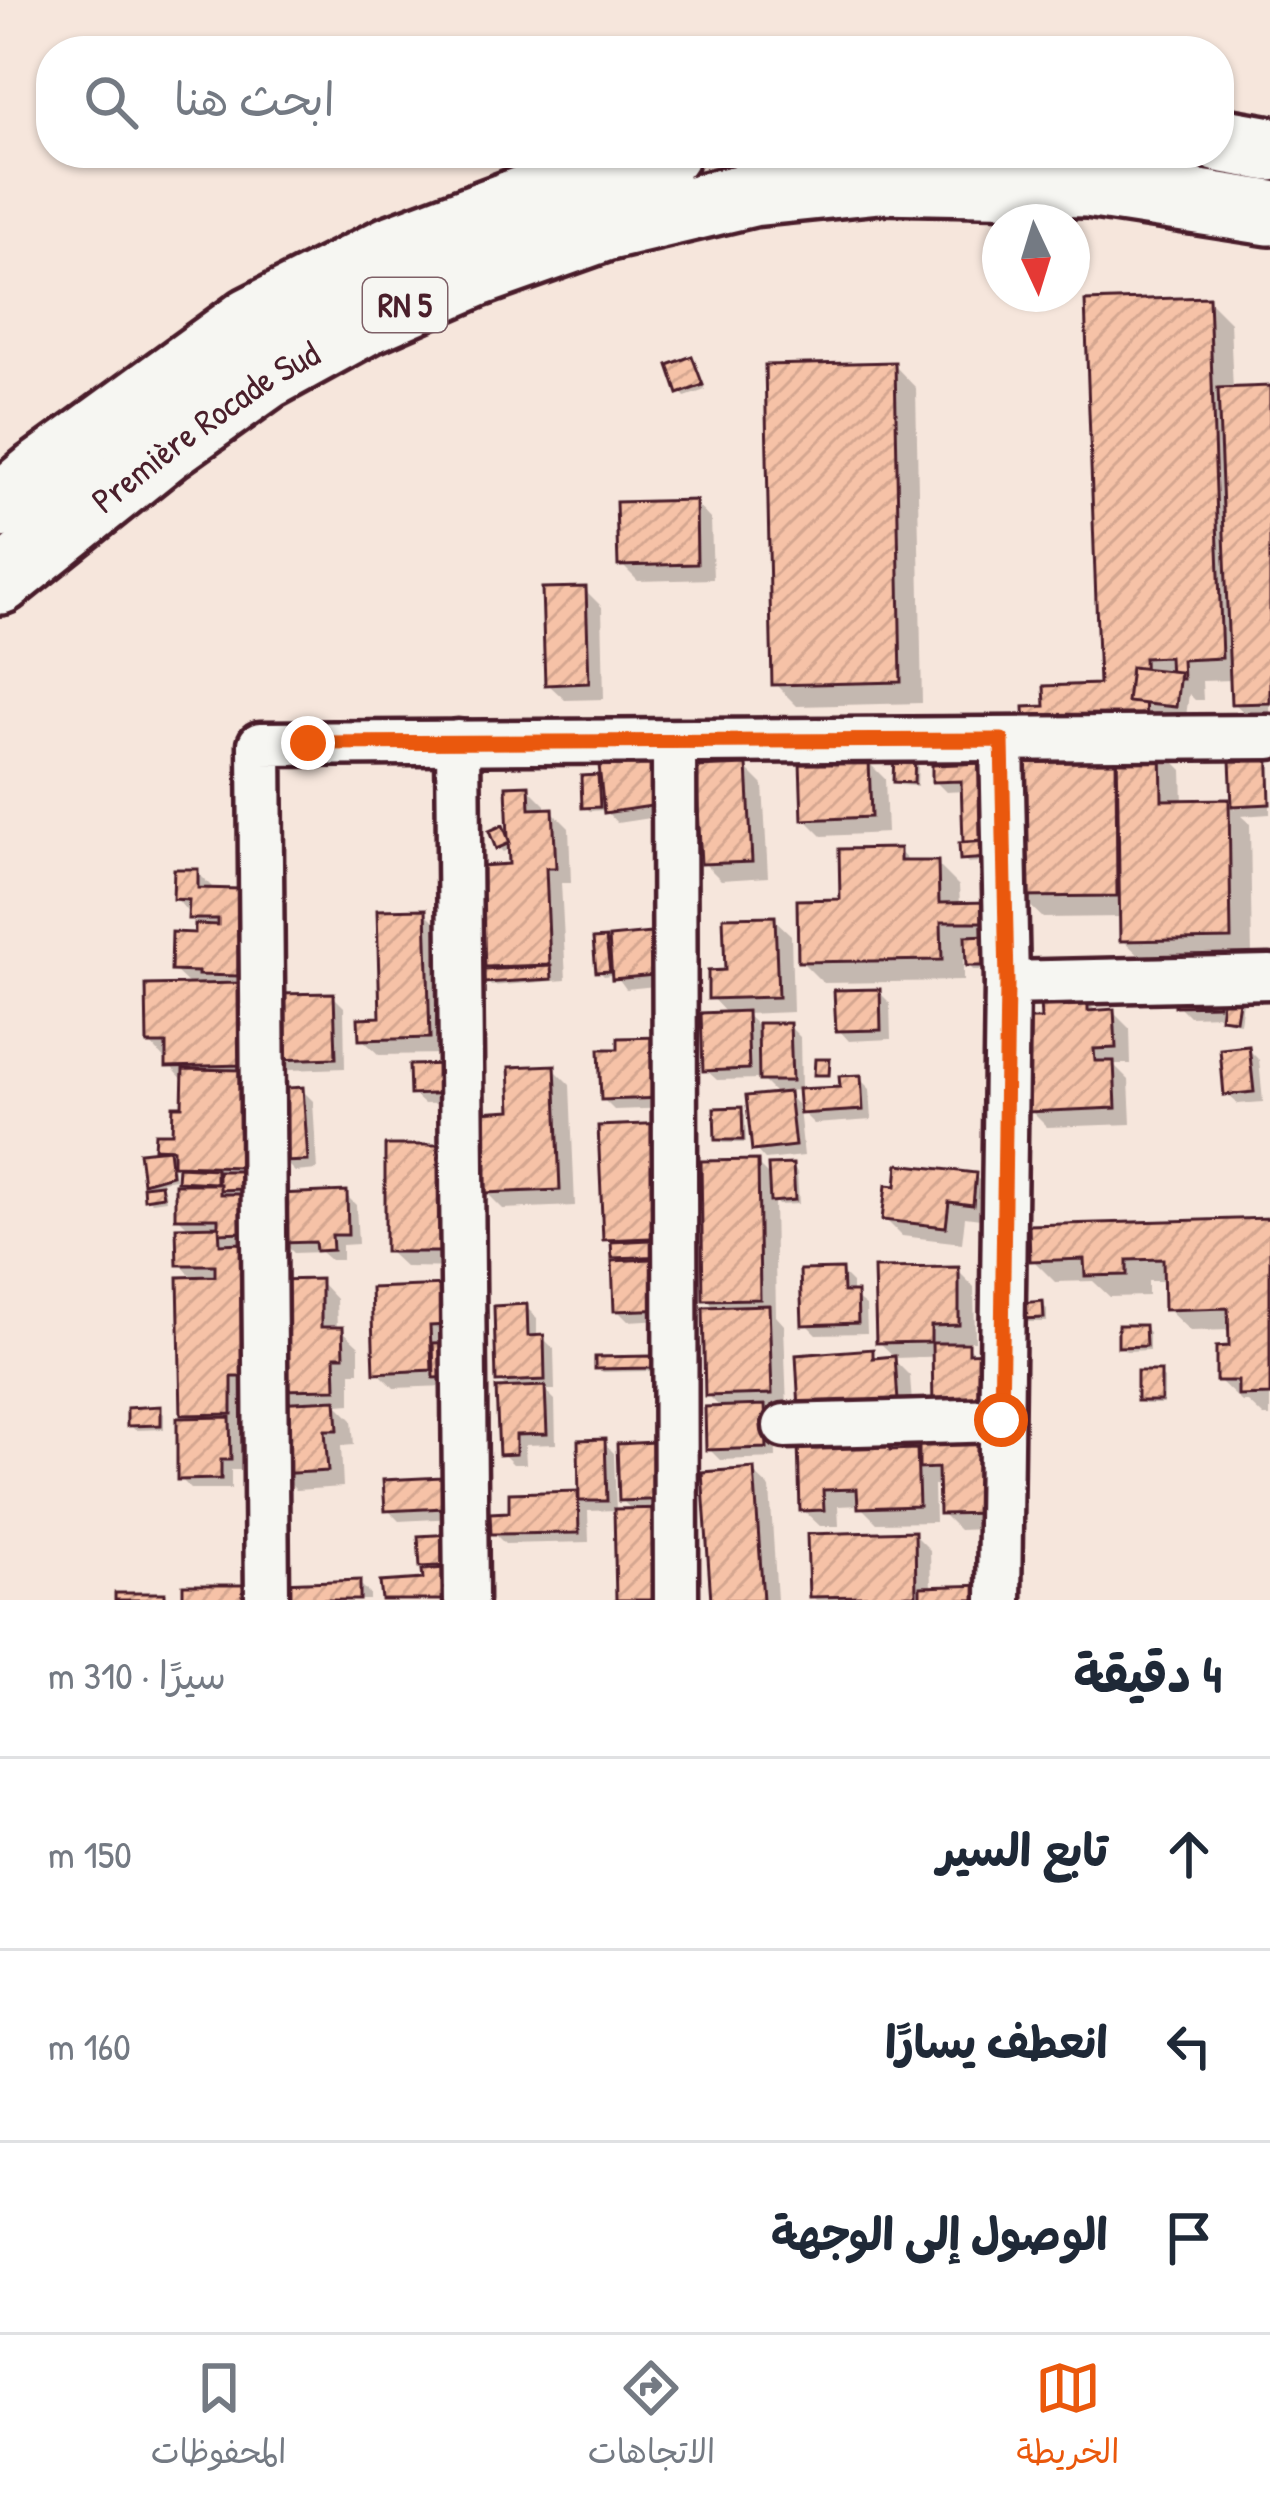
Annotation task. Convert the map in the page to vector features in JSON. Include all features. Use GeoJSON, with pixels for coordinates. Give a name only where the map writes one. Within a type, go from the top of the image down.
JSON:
{"type":"FeatureCollection","features":[{"type":"Feature","properties":{"kind":"highway"},"geometry":{"type":"LineString","coordinates":[[1234,143],[1270,149]]}},
{"type":"Feature","properties":{"kind":"highway","name":"Première Rocade Sud"},"geometry":{"type":"LineString","coordinates":[[0,506],[251,319],[389,249],[616,168]]}},
{"type":"Feature","properties":{"kind":"highway","name":"Première Rocade Sud"},"geometry":{"type":"LineString","coordinates":[[0,582],[167,448],[265,378],[367,322],[475,275],[604,229],[752,194],[879,181],[1088,185],[1270,213]]}},
{"type":"Feature","properties":{"kind":"street"},"geometry":{"type":"LineString","coordinates":[[267,1600],[260,745],[1270,737]]}},
{"type":"Feature","properties":{"kind":"street"},"geometry":{"type":"LineString","coordinates":[[999,1600],[1007,983],[1002,740]]}},
{"type":"Feature","properties":{"kind":"street"},"geometry":{"type":"LineString","coordinates":[[458,742],[466,1600]]}},
{"type":"Feature","properties":{"kind":"street"},"geometry":{"type":"LineString","coordinates":[[674,742],[676,1600]]}},
{"type":"Feature","properties":{"kind":"street"},"geometry":{"type":"LineString","coordinates":[[1007,983],[1270,977]]}},
{"type":"Feature","properties":{"kind":"street"},"geometry":{"type":"LineString","coordinates":[[785,1426],[1001,1420]]}},
{"type":"Feature","properties":{"kind":"building"},"geometry":{"type":"Polygon","coordinates":[[[1209,297],[1222,658],[1182,660],[1183,679],[1170,679],[1169,657],[1144,658],[1146,724],[1025,728],[1024,707],[1045,706],[1044,686],[1099,684],[1085,312],[1090,312],[1090,301],[1209,297]]]}},
{"type":"Feature","properties":{"kind":"building"},"geometry":{"type":"Polygon","coordinates":[[[692,356],[703,385],[678,394],[668,365],[692,356]]]}},
{"type":"Feature","properties":{"kind":"building"},"geometry":{"type":"Polygon","coordinates":[[[895,362],[901,682],[772,685],[765,365],[895,362]]]}},
{"type":"Feature","properties":{"kind":"building"},"geometry":{"type":"Polygon","coordinates":[[[1270,386],[1270,703],[1231,704],[1218,388],[1270,386]]]}},
{"type":"Feature","properties":{"kind":"building"},"geometry":{"type":"Polygon","coordinates":[[[696,500],[697,564],[618,566],[616,502],[696,500]]]}},
{"type":"Feature","properties":{"kind":"building"},"geometry":{"type":"Polygon","coordinates":[[[586,587],[589,683],[545,685],[542,588],[586,587]]]}},
{"type":"Feature","properties":{"kind":"building"},"geometry":{"type":"Polygon","coordinates":[[[1131,667],[1180,672],[1176,707],[1127,702],[1131,667]]]}},
{"type":"Feature","properties":{"kind":"building"},"geometry":{"type":"Polygon","coordinates":[[[1268,736],[1270,804],[1232,806],[1229,737],[1268,736]]]}},
{"type":"Feature","properties":{"kind":"building"},"geometry":{"type":"Polygon","coordinates":[[[1161,745],[1162,800],[1229,799],[1231,939],[1120,941],[1117,746],[1161,745]]]}},
{"type":"Feature","properties":{"kind":"building"},"geometry":{"type":"Polygon","coordinates":[[[1116,752],[1117,896],[1017,897],[1016,754],[1116,752]]]}},
{"type":"Feature","properties":{"kind":"building"},"geometry":{"type":"Polygon","coordinates":[[[894,754],[915,755],[914,783],[893,782],[894,754]]]}},
{"type":"Feature","properties":{"kind":"building"},"geometry":{"type":"Polygon","coordinates":[[[668,759],[672,803],[604,813],[599,765],[668,759]]]}},
{"type":"Feature","properties":{"kind":"building"},"geometry":{"type":"Polygon","coordinates":[[[869,759],[871,817],[802,820],[800,762],[869,759]]]}},
{"type":"Feature","properties":{"kind":"building"},"geometry":{"type":"Polygon","coordinates":[[[985,763],[988,841],[963,842],[961,781],[932,782],[932,765],[985,763]]]}},
{"type":"Feature","properties":{"kind":"building"},"geometry":{"type":"Polygon","coordinates":[[[747,765],[752,862],[701,864],[696,767],[747,765]]]}},
{"type":"Feature","properties":{"kind":"building"},"geometry":{"type":"Polygon","coordinates":[[[598,775],[600,807],[582,808],[581,776],[598,775]]]}},
{"type":"Feature","properties":{"kind":"building"},"geometry":{"type":"Polygon","coordinates":[[[529,785],[530,809],[553,808],[556,868],[546,868],[550,965],[485,967],[481,866],[509,864],[506,786],[529,785]]]}},
{"type":"Feature","properties":{"kind":"building"},"geometry":{"type":"Polygon","coordinates":[[[503,825],[510,843],[496,849],[489,831],[503,825]]]}},
{"type":"Feature","properties":{"kind":"building"},"geometry":{"type":"Polygon","coordinates":[[[987,841],[989,858],[960,860],[959,843],[987,841]]]}},
{"type":"Feature","properties":{"kind":"building"},"geometry":{"type":"Polygon","coordinates":[[[900,848],[900,861],[938,861],[939,903],[991,902],[992,922],[941,922],[942,960],[798,962],[797,900],[840,899],[839,849],[900,848]]]}},
{"type":"Feature","properties":{"kind":"building"},"geometry":{"type":"Polygon","coordinates":[[[174,869],[198,869],[198,888],[240,889],[238,976],[171,971],[172,932],[195,933],[195,924],[218,925],[218,919],[188,919],[189,900],[173,899],[174,869]]]}},
{"type":"Feature","properties":{"kind":"building"},"geometry":{"type":"Polygon","coordinates":[[[426,909],[430,1038],[359,1040],[358,1018],[380,1017],[377,910],[426,909]]]}},
{"type":"Feature","properties":{"kind":"building"},"geometry":{"type":"Polygon","coordinates":[[[775,916],[778,997],[708,999],[708,971],[725,970],[723,917],[775,916]]]}},
{"type":"Feature","properties":{"kind":"building"},"geometry":{"type":"Polygon","coordinates":[[[662,932],[666,974],[612,979],[609,937],[662,932]]]}},
{"type":"Feature","properties":{"kind":"building"},"geometry":{"type":"Polygon","coordinates":[[[989,935],[989,966],[966,966],[965,936],[989,935]]]}},
{"type":"Feature","properties":{"kind":"building"},"geometry":{"type":"Polygon","coordinates":[[[606,938],[610,971],[596,972],[593,939],[606,938]]]}},
{"type":"Feature","properties":{"kind":"building"},"geometry":{"type":"Polygon","coordinates":[[[551,966],[552,979],[484,983],[483,970],[551,966]]]}},
{"type":"Feature","properties":{"kind":"building"},"geometry":{"type":"Polygon","coordinates":[[[1217,979],[1218,1005],[1175,1006],[1175,981],[1217,979]]]}},
{"type":"Feature","properties":{"kind":"building"},"geometry":{"type":"Polygon","coordinates":[[[241,983],[243,1065],[166,1067],[166,1044],[147,1044],[146,985],[241,983]]]}},
{"type":"Feature","properties":{"kind":"building"},"geometry":{"type":"Polygon","coordinates":[[[880,989],[881,1030],[836,1031],[834,990],[880,989]]]}},
{"type":"Feature","properties":{"kind":"building"},"geometry":{"type":"Polygon","coordinates":[[[334,993],[336,1058],[275,1060],[276,994],[334,993]]]}},
{"type":"Feature","properties":{"kind":"building"},"geometry":{"type":"Polygon","coordinates":[[[1223,993],[1240,995],[1236,1020],[1220,1018],[1223,993]]]}},
{"type":"Feature","properties":{"kind":"building"},"geometry":{"type":"Polygon","coordinates":[[[1088,999],[1088,1011],[1114,1009],[1116,1048],[1094,1049],[1095,1061],[1114,1061],[1116,1108],[1027,1112],[1024,1019],[1041,1019],[1040,1001],[1088,999]]]}},
{"type":"Feature","properties":{"kind":"building"},"geometry":{"type":"Polygon","coordinates":[[[747,1011],[749,1069],[703,1071],[701,1013],[747,1011]]]}},
{"type":"Feature","properties":{"kind":"building"},"geometry":{"type":"Polygon","coordinates":[[[758,1023],[790,1023],[792,1081],[759,1081],[758,1023]]]}},
{"type":"Feature","properties":{"kind":"building"},"geometry":{"type":"Polygon","coordinates":[[[663,1037],[665,1098],[601,1100],[599,1049],[618,1049],[618,1038],[663,1037]]]}},
{"type":"Feature","properties":{"kind":"building"},"geometry":{"type":"Polygon","coordinates":[[[1249,1046],[1254,1092],[1224,1095],[1220,1049],[1249,1046]]]}},
{"type":"Feature","properties":{"kind":"building"},"geometry":{"type":"Polygon","coordinates":[[[815,1059],[830,1059],[829,1075],[814,1075],[815,1059]]]}},
{"type":"Feature","properties":{"kind":"building"},"geometry":{"type":"Polygon","coordinates":[[[452,1064],[454,1093],[410,1095],[409,1065],[452,1064]]]}},
{"type":"Feature","properties":{"kind":"building"},"geometry":{"type":"Polygon","coordinates":[[[555,1065],[560,1190],[483,1193],[480,1112],[511,1110],[509,1067],[555,1065]]]}},
{"type":"Feature","properties":{"kind":"building"},"geometry":{"type":"Polygon","coordinates":[[[183,1069],[244,1070],[242,1167],[173,1165],[173,1149],[154,1148],[155,1133],[172,1133],[173,1106],[182,1106],[183,1069]]]}},
{"type":"Feature","properties":{"kind":"building"},"geometry":{"type":"Polygon","coordinates":[[[861,1075],[863,1110],[800,1114],[798,1089],[840,1087],[839,1076],[861,1075]]]}},
{"type":"Feature","properties":{"kind":"building"},"geometry":{"type":"Polygon","coordinates":[[[303,1087],[308,1161],[281,1162],[273,1089],[303,1087]]]}},
{"type":"Feature","properties":{"kind":"building"},"geometry":{"type":"Polygon","coordinates":[[[789,1092],[795,1146],[752,1151],[746,1096],[789,1092]]]}},
{"type":"Feature","properties":{"kind":"building"},"geometry":{"type":"Polygon","coordinates":[[[742,1107],[743,1140],[715,1140],[714,1108],[742,1107]]]}},
{"type":"Feature","properties":{"kind":"building"},"geometry":{"type":"Polygon","coordinates":[[[668,1123],[673,1237],[603,1240],[598,1126],[668,1123]]]}},
{"type":"Feature","properties":{"kind":"building"},"geometry":{"type":"Polygon","coordinates":[[[385,1145],[452,1145],[452,1252],[385,1252],[385,1145]]]}},
{"type":"Feature","properties":{"kind":"building"},"geometry":{"type":"Polygon","coordinates":[[[169,1149],[172,1175],[143,1183],[139,1152],[169,1149]]]}},
{"type":"Feature","properties":{"kind":"building"},"geometry":{"type":"Polygon","coordinates":[[[758,1160],[760,1299],[703,1300],[701,1161],[758,1160]]]}},
{"type":"Feature","properties":{"kind":"building"},"geometry":{"type":"Polygon","coordinates":[[[793,1164],[795,1200],[770,1202],[768,1165],[793,1164]]]}},
{"type":"Feature","properties":{"kind":"building"},"geometry":{"type":"Polygon","coordinates":[[[898,1164],[976,1173],[973,1205],[949,1202],[946,1227],[882,1220],[886,1185],[896,1186],[898,1164]]]}},
{"type":"Feature","properties":{"kind":"building"},"geometry":{"type":"Polygon","coordinates":[[[178,1167],[216,1169],[216,1183],[177,1181],[178,1167]]]}},
{"type":"Feature","properties":{"kind":"building"},"geometry":{"type":"Polygon","coordinates":[[[218,1171],[244,1171],[244,1189],[218,1190],[218,1171]]]}},
{"type":"Feature","properties":{"kind":"building"},"geometry":{"type":"Polygon","coordinates":[[[161,1184],[163,1196],[144,1199],[143,1186],[161,1184]]]}},
{"type":"Feature","properties":{"kind":"building"},"geometry":{"type":"Polygon","coordinates":[[[175,1184],[220,1184],[220,1194],[243,1194],[244,1232],[218,1233],[218,1218],[175,1218],[175,1184]]]}},
{"type":"Feature","properties":{"kind":"building"},"geometry":{"type":"Polygon","coordinates":[[[347,1191],[348,1235],[332,1235],[333,1250],[316,1251],[315,1242],[280,1243],[278,1194],[347,1191]]]}},
{"type":"Feature","properties":{"kind":"building"},"geometry":{"type":"Polygon","coordinates":[[[1270,1218],[1270,1395],[1238,1396],[1238,1381],[1216,1381],[1216,1347],[1229,1346],[1228,1308],[1164,1310],[1163,1259],[1127,1260],[1127,1275],[1085,1276],[1084,1259],[1030,1261],[1029,1225],[1270,1218]]]}},
{"type":"Feature","properties":{"kind":"building"},"geometry":{"type":"Polygon","coordinates":[[[219,1226],[220,1244],[242,1243],[246,1377],[232,1377],[232,1414],[181,1415],[178,1277],[215,1276],[215,1265],[177,1265],[176,1227],[219,1226]]]}},
{"type":"Feature","properties":{"kind":"building"},"geometry":{"type":"Polygon","coordinates":[[[670,1239],[670,1256],[612,1258],[611,1242],[670,1239]]]}},
{"type":"Feature","properties":{"kind":"building"},"geometry":{"type":"Polygon","coordinates":[[[670,1258],[672,1309],[614,1311],[612,1261],[670,1258]]]}},
{"type":"Feature","properties":{"kind":"building"},"geometry":{"type":"Polygon","coordinates":[[[959,1267],[959,1325],[931,1326],[931,1342],[876,1343],[874,1268],[959,1267]]]}},
{"type":"Feature","properties":{"kind":"building"},"geometry":{"type":"Polygon","coordinates":[[[842,1269],[843,1292],[857,1292],[858,1323],[802,1325],[800,1270],[842,1269]]]}},
{"type":"Feature","properties":{"kind":"building"},"geometry":{"type":"Polygon","coordinates":[[[321,1279],[321,1327],[343,1327],[344,1356],[335,1356],[336,1389],[276,1390],[274,1280],[321,1279]]]}},
{"type":"Feature","properties":{"kind":"building"},"geometry":{"type":"Polygon","coordinates":[[[447,1285],[449,1325],[430,1326],[432,1370],[374,1373],[371,1288],[447,1285]]]}},
{"type":"Feature","properties":{"kind":"building"},"geometry":{"type":"Polygon","coordinates":[[[1043,1301],[1044,1318],[1020,1319],[1019,1303],[1043,1301]]]}},
{"type":"Feature","properties":{"kind":"building"},"geometry":{"type":"Polygon","coordinates":[[[527,1304],[528,1336],[544,1335],[545,1380],[496,1382],[494,1306],[527,1304]]]}},
{"type":"Feature","properties":{"kind":"building"},"geometry":{"type":"Polygon","coordinates":[[[769,1305],[772,1394],[705,1396],[703,1307],[769,1305]]]}},
{"type":"Feature","properties":{"kind":"building"},"geometry":{"type":"Polygon","coordinates":[[[1118,1325],[1145,1325],[1146,1346],[1118,1347],[1118,1325]]]}},
{"type":"Feature","properties":{"kind":"building"},"geometry":{"type":"Polygon","coordinates":[[[455,1342],[456,1377],[434,1378],[433,1343],[455,1342]]]}},
{"type":"Feature","properties":{"kind":"building"},"geometry":{"type":"Polygon","coordinates":[[[932,1343],[969,1343],[969,1353],[987,1352],[988,1408],[933,1410],[932,1343]]]}},
{"type":"Feature","properties":{"kind":"building"},"geometry":{"type":"Polygon","coordinates":[[[873,1349],[873,1358],[895,1356],[898,1402],[799,1409],[796,1355],[873,1349]]]}},
{"type":"Feature","properties":{"kind":"building"},"geometry":{"type":"Polygon","coordinates":[[[652,1356],[652,1368],[595,1369],[595,1357],[652,1356]]]}},
{"type":"Feature","properties":{"kind":"building"},"geometry":{"type":"Polygon","coordinates":[[[1137,1371],[1161,1371],[1161,1401],[1137,1401],[1137,1371]]]}},
{"type":"Feature","properties":{"kind":"building"},"geometry":{"type":"Polygon","coordinates":[[[545,1386],[547,1434],[516,1435],[516,1454],[499,1455],[496,1388],[545,1386]]]}},
{"type":"Feature","properties":{"kind":"building"},"geometry":{"type":"Polygon","coordinates":[[[336,1400],[338,1430],[325,1430],[328,1471],[276,1474],[273,1403],[336,1400]]]}},
{"type":"Feature","properties":{"kind":"building"},"geometry":{"type":"Polygon","coordinates":[[[765,1405],[767,1448],[706,1450],[705,1407],[765,1405]]]}},
{"type":"Feature","properties":{"kind":"building"},"geometry":{"type":"Polygon","coordinates":[[[161,1406],[161,1425],[127,1426],[127,1408],[161,1406]]]}},
{"type":"Feature","properties":{"kind":"building"},"geometry":{"type":"Polygon","coordinates":[[[230,1417],[231,1460],[221,1460],[221,1479],[177,1480],[177,1418],[230,1417]]]}},
{"type":"Feature","properties":{"kind":"building"},"geometry":{"type":"Polygon","coordinates":[[[889,1430],[890,1450],[917,1449],[919,1506],[858,1508],[857,1489],[823,1490],[824,1510],[800,1511],[798,1442],[889,1430]]]}},
{"type":"Feature","properties":{"kind":"building"},"geometry":{"type":"Polygon","coordinates":[[[990,1436],[992,1513],[939,1514],[938,1468],[919,1469],[919,1438],[990,1436]]]}},
{"type":"Feature","properties":{"kind":"building"},"geometry":{"type":"Polygon","coordinates":[[[605,1439],[607,1501],[579,1501],[578,1440],[605,1439]]]}},
{"type":"Feature","properties":{"kind":"building"},"geometry":{"type":"Polygon","coordinates":[[[673,1441],[675,1499],[619,1501],[617,1444],[673,1441]]]}},
{"type":"Feature","properties":{"kind":"building"},"geometry":{"type":"Polygon","coordinates":[[[754,1468],[763,1600],[711,1600],[702,1472],[754,1468]]]}},
{"type":"Feature","properties":{"kind":"building"},"geometry":{"type":"Polygon","coordinates":[[[442,1477],[444,1508],[385,1511],[383,1480],[442,1477]]]}},
{"type":"Feature","properties":{"kind":"building"},"geometry":{"type":"Polygon","coordinates":[[[578,1491],[579,1533],[491,1534],[490,1513],[509,1512],[509,1493],[578,1491]]]}},
{"type":"Feature","properties":{"kind":"building"},"geometry":{"type":"Polygon","coordinates":[[[673,1508],[675,1600],[616,1600],[614,1509],[673,1508]]]}},
{"type":"Feature","properties":{"kind":"building"},"geometry":{"type":"Polygon","coordinates":[[[915,1531],[916,1595],[809,1597],[807,1534],[915,1531]]]}},
{"type":"Feature","properties":{"kind":"building"},"geometry":{"type":"Polygon","coordinates":[[[454,1534],[456,1565],[420,1567],[418,1536],[454,1534]]]}},
{"type":"Feature","properties":{"kind":"building"},"geometry":{"type":"Polygon","coordinates":[[[456,1567],[459,1600],[382,1600],[380,1582],[423,1579],[422,1570],[456,1567]]]}},
{"type":"Feature","properties":{"kind":"building"},"geometry":{"type":"Polygon","coordinates":[[[360,1580],[360,1600],[280,1600],[280,1583],[360,1580]]]}},
{"type":"Feature","properties":{"kind":"building"},"geometry":{"type":"Polygon","coordinates":[[[183,1585],[248,1585],[248,1600],[183,1600],[183,1585]]]}},
{"type":"Feature","properties":{"kind":"building"},"geometry":{"type":"Polygon","coordinates":[[[987,1585],[988,1600],[920,1600],[920,1587],[987,1585]]]}},
{"type":"Feature","properties":{"kind":"building"},"geometry":{"type":"Polygon","coordinates":[[[115,1593],[165,1593],[165,1600],[115,1600],[115,1593]]]}},
{"type":"Feature","properties":{"kind":"route"},"geometry":{"type":"LineString","coordinates":[[308,743],[1002,740],[1007,983],[1001,1420]]}}]}
